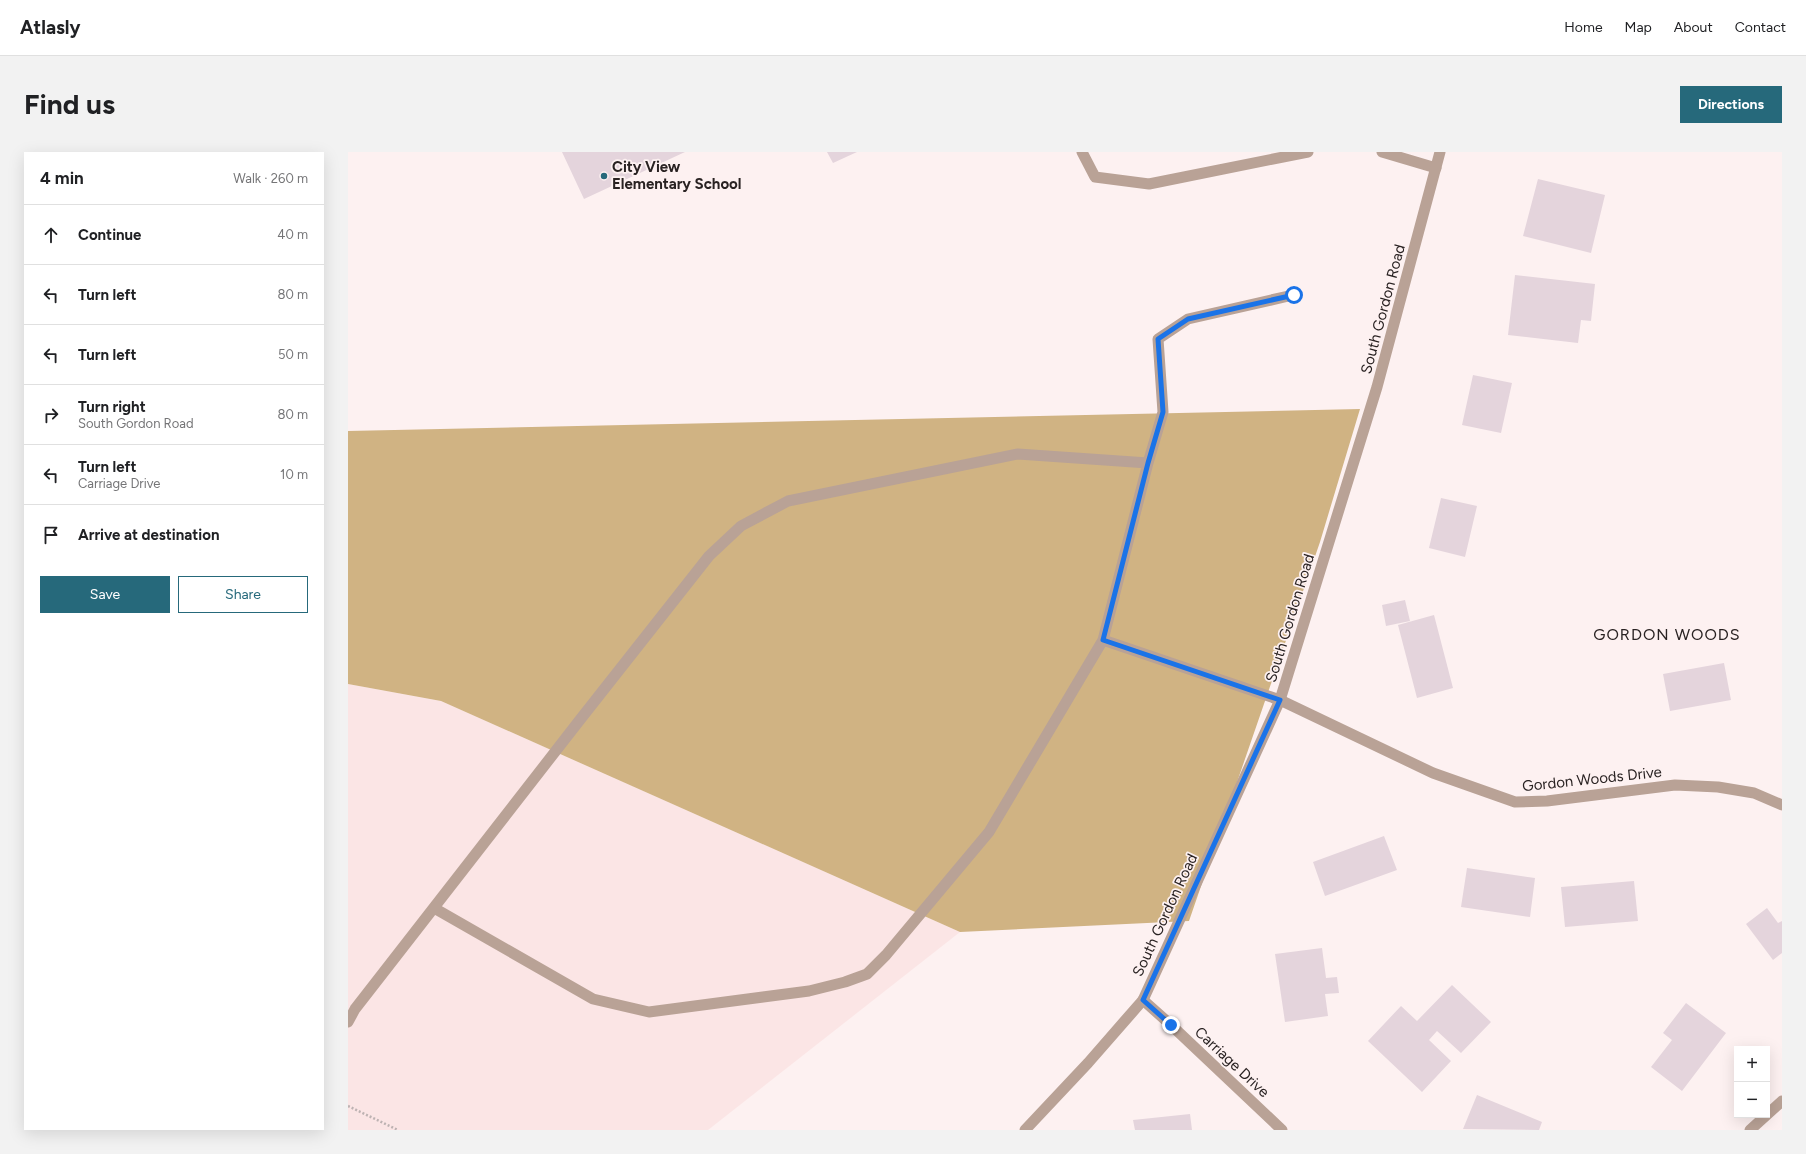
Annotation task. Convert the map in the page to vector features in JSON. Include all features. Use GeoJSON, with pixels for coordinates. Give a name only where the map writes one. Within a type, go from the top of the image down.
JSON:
{"type":"FeatureCollection","features":[{"type":"Feature","properties":{"kind":"street"},"geometry":{"type":"LineString","coordinates":[[1082,152],[1095,177],[1149,184],[1308,152]]}},
{"type":"Feature","properties":{"kind":"street","name":"South Gordon Road"},"geometry":{"type":"LineString","coordinates":[[1025,1130],[1088,1063],[1143,1000],[1280,700],[1377,387],[1440,152]]}},
{"type":"Feature","properties":{"kind":"street"},"geometry":{"type":"LineString","coordinates":[[1389,153],[1436,168]]}},
{"type":"Feature","properties":{"kind":"street"},"geometry":{"type":"LineString","coordinates":[[434,908],[593,999],[649,1012],[808,991],[845,982],[867,974],[886,955],[989,832],[1103,640],[1148,463],[1163,412],[1158,339],[1188,319],[1294,295]]}},
{"type":"Feature","properties":{"kind":"street"},"geometry":{"type":"LineString","coordinates":[[348,1022],[355,1009],[709,556],[741,526],[788,501],[1018,454],[1148,463]]}},
{"type":"Feature","properties":{"kind":"street","name":"Gordon Woods Drive"},"geometry":{"type":"LineString","coordinates":[[1103,640],[1280,700],[1433,773],[1515,802],[1547,801],[1675,785],[1718,787],[1754,793],[1782,805]]}},
{"type":"Feature","properties":{"kind":"street","name":"Carriage Drive"},"geometry":{"type":"LineString","coordinates":[[1143,1000],[1282,1130]]}},
{"type":"Feature","properties":{"kind":"street"},"geometry":{"type":"LineString","coordinates":[[1750,1130],[1782,1101]]}},
{"type":"Feature","properties":{"kind":"path"},"geometry":{"type":"LineString","coordinates":[[348,1106],[398,1130]]}},
{"type":"Feature","properties":{"kind":"shaded area"},"geometry":{"type":"Polygon","coordinates":[[[1360,409],[1320,542],[1189,921],[960,932],[441,701],[348,684],[348,431],[1360,409]]]}},
{"type":"Feature","properties":{"kind":"shaded area"},"geometry":{"type":"Polygon","coordinates":[[[348,684],[441,701],[960,932],[708,1130],[348,1130],[348,684]]]}},
{"type":"Feature","properties":{"kind":"building","name":"City View Elementary School"},"geometry":{"type":"Polygon","coordinates":[[[562,152],[685,152],[584,199],[562,152]]]}},
{"type":"Feature","properties":{"kind":"building"},"geometry":{"type":"Polygon","coordinates":[[[827,152],[857,152],[833,163],[827,152]]]}},
{"type":"Feature","properties":{"kind":"building"},"geometry":{"type":"Polygon","coordinates":[[[1538,179],[1605,195],[1591,253],[1523,236],[1538,179]]]}},
{"type":"Feature","properties":{"kind":"building"},"geometry":{"type":"Polygon","coordinates":[[[1515,275],[1595,284],[1591,321],[1581,320],[1578,343],[1508,335],[1515,275]]]}},
{"type":"Feature","properties":{"kind":"building"},"geometry":{"type":"Polygon","coordinates":[[[1473,375],[1512,383],[1501,433],[1462,425],[1473,375]]]}},
{"type":"Feature","properties":{"kind":"building"},"geometry":{"type":"Polygon","coordinates":[[[1441,498],[1477,506],[1465,557],[1429,548],[1441,498]]]}},
{"type":"Feature","properties":{"kind":"building"},"geometry":{"type":"Polygon","coordinates":[[[1405,600],[1410,621],[1386,626],[1382,605],[1405,600]]]}},
{"type":"Feature","properties":{"kind":"building"},"geometry":{"type":"Polygon","coordinates":[[[1434,615],[1453,688],[1417,698],[1398,625],[1434,615]]]}},
{"type":"Feature","properties":{"kind":"building"},"geometry":{"type":"Polygon","coordinates":[[[1724,663],[1731,700],[1670,711],[1663,674],[1724,663]]]}},
{"type":"Feature","properties":{"kind":"building"},"geometry":{"type":"Polygon","coordinates":[[[1384,836],[1397,870],[1325,896],[1313,862],[1384,836]]]}},
{"type":"Feature","properties":{"kind":"building"},"geometry":{"type":"Polygon","coordinates":[[[1467,868],[1535,878],[1530,917],[1461,907],[1467,868]]]}},
{"type":"Feature","properties":{"kind":"building"},"geometry":{"type":"Polygon","coordinates":[[[1634,881],[1638,921],[1565,927],[1561,887],[1634,881]]]}},
{"type":"Feature","properties":{"kind":"building"},"geometry":{"type":"Polygon","coordinates":[[[1767,908],[1778,923],[1782,921],[1782,953],[1773,960],[1746,924],[1767,908]]]}},
{"type":"Feature","properties":{"kind":"building"},"geometry":{"type":"Polygon","coordinates":[[[1322,948],[1326,978],[1337,977],[1339,993],[1325,994],[1328,1016],[1285,1022],[1275,954],[1322,948]]]}},
{"type":"Feature","properties":{"kind":"building"},"geometry":{"type":"Polygon","coordinates":[[[1452,985],[1491,1022],[1461,1053],[1437,1031],[1429,1040],[1451,1061],[1422,1092],[1368,1041],[1401,1006],[1417,1021],[1452,985]]]}},
{"type":"Feature","properties":{"kind":"building"},"geometry":{"type":"Polygon","coordinates":[[[1686,1003],[1726,1033],[1682,1091],[1651,1067],[1672,1040],[1663,1033],[1686,1003]]]}},
{"type":"Feature","properties":{"kind":"building"},"geometry":{"type":"Polygon","coordinates":[[[1477,1095],[1542,1122],[1539,1130],[1463,1129],[1477,1095]]]}},
{"type":"Feature","properties":{"kind":"building"},"geometry":{"type":"Polygon","coordinates":[[[1190,1114],[1192,1130],[1135,1130],[1133,1120],[1190,1114]]]}},
{"type":"Feature","properties":{"kind":"place","name":"City View Elementary School"},"geometry":{"type":"Point","coordinates":[604,176]}},
{"type":"Feature","properties":{"kind":"district","name":"GORDON WOODS"},"geometry":{"type":"Point","coordinates":[1667,634]}},
{"type":"Feature","properties":{"kind":"route"},"geometry":{"type":"LineString","coordinates":[[1171,1025],[1143,1000],[1280,700],[1103,640],[1148,463],[1163,412],[1158,339],[1188,319],[1294,295]]}}]}
